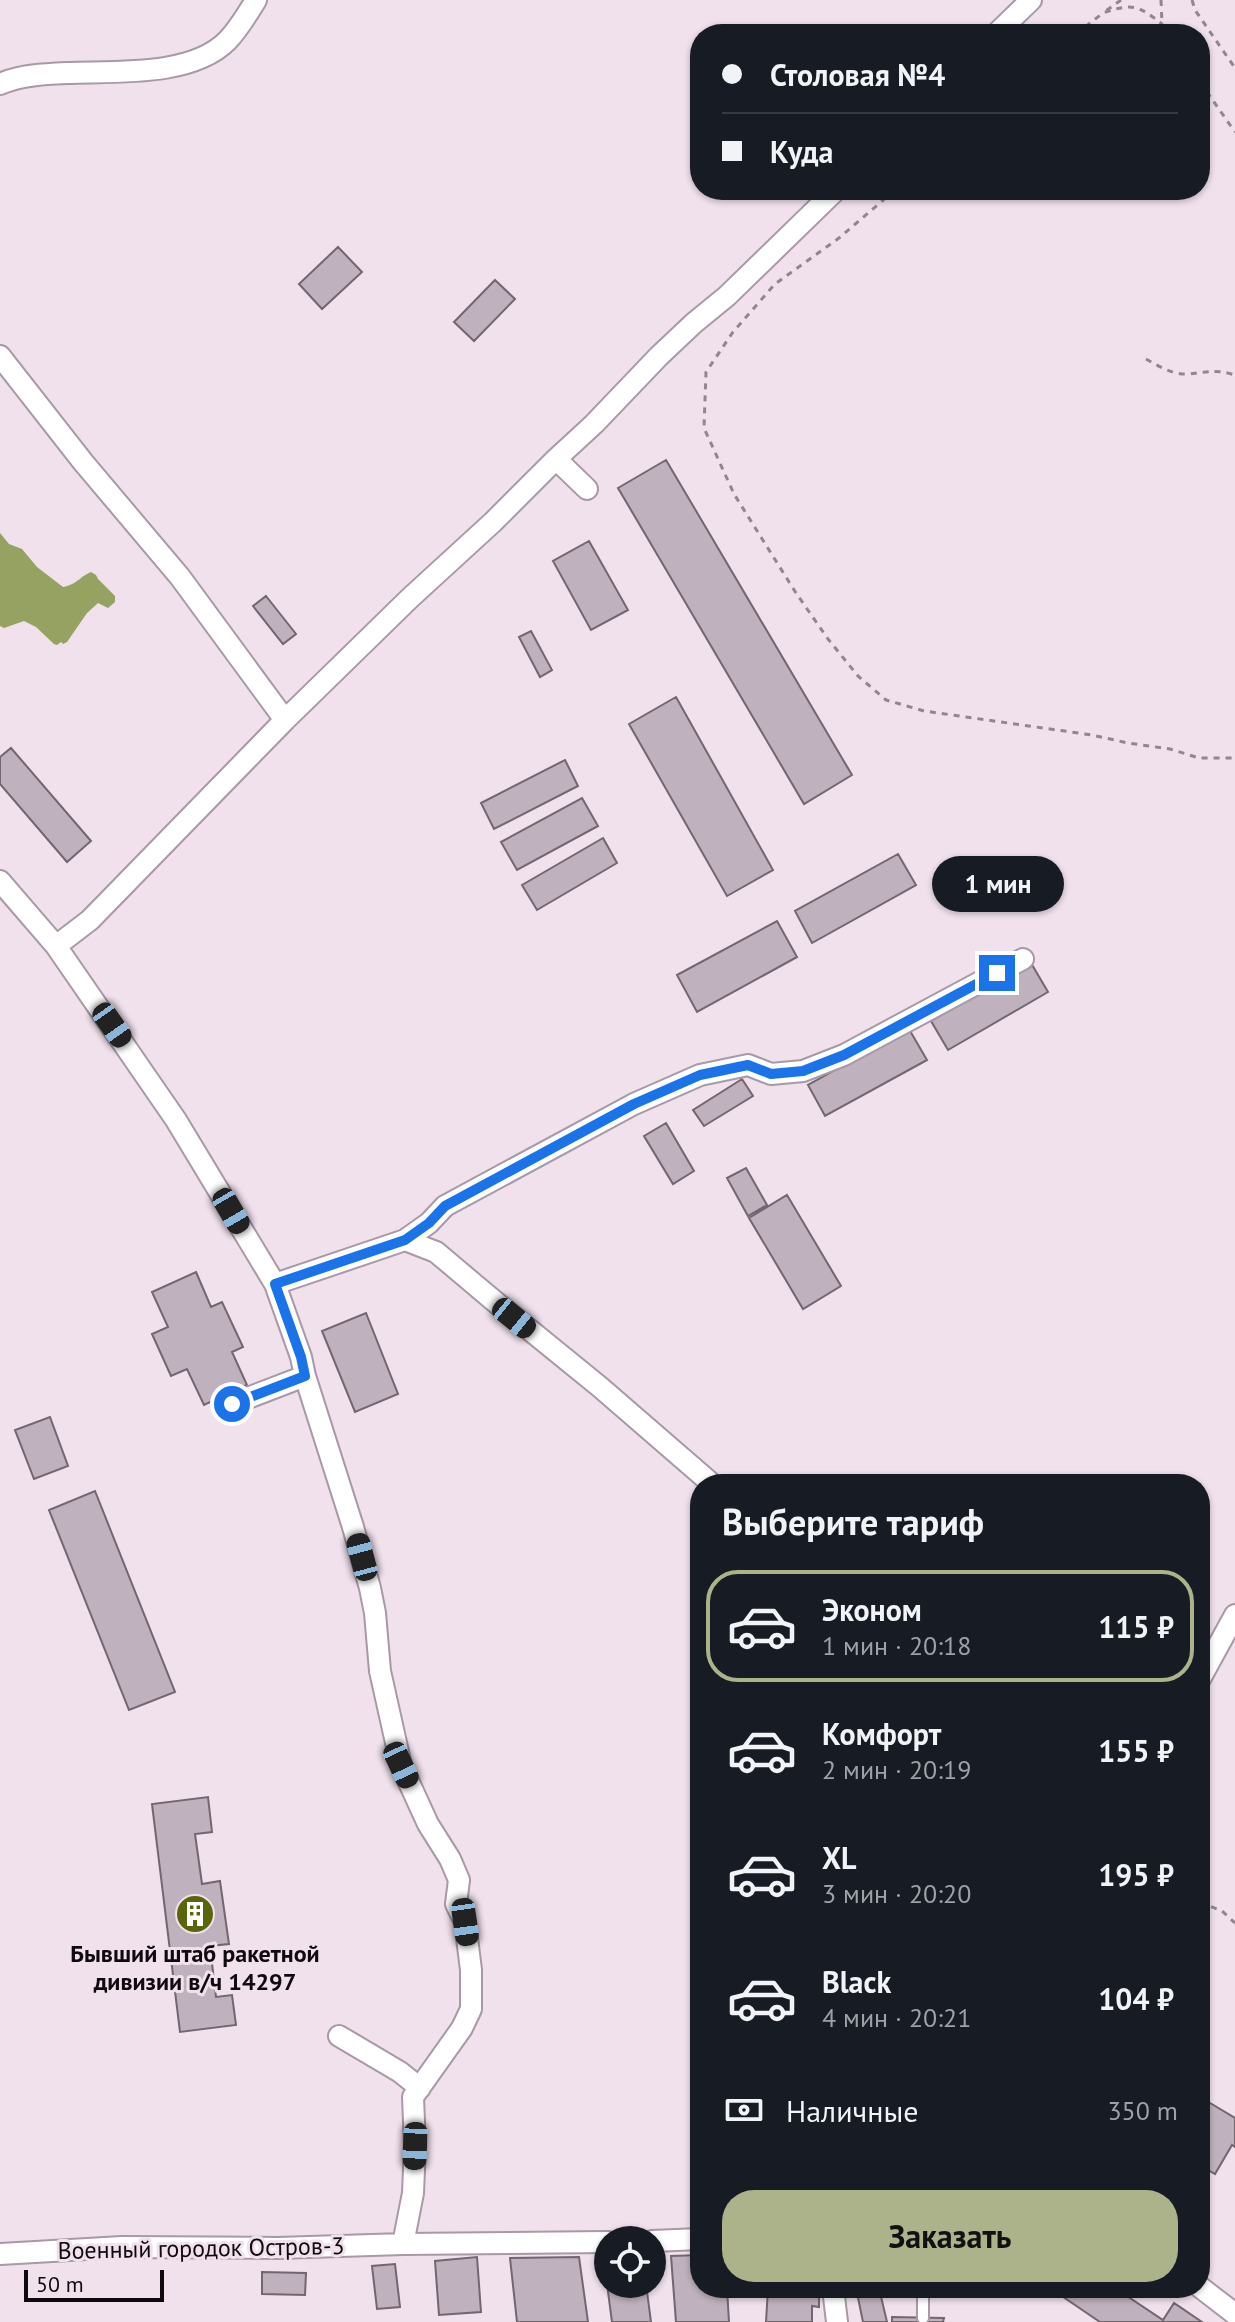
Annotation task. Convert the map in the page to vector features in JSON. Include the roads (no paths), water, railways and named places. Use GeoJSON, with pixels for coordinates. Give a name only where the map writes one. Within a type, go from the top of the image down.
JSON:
{"type":"FeatureCollection","features":[{"type":"Feature","properties":{"kind":"street"},"geometry":{"type":"LineString","coordinates":[[0,84],[16,77],[176,66],[203,57],[227,41],[256,0]]}},
{"type":"Feature","properties":{"kind":"street"},"geometry":{"type":"LineString","coordinates":[[1006,24],[1031,0]]}},
{"type":"Feature","properties":{"kind":"street"},"geometry":{"type":"LineString","coordinates":[[56,946],[90,920],[285,720],[594,424],[659,356],[727,296],[826,200]]}},
{"type":"Feature","properties":{"kind":"street"},"geometry":{"type":"LineString","coordinates":[[0,356],[83,462],[180,577],[285,720]]}},
{"type":"Feature","properties":{"kind":"street"},"geometry":{"type":"LineString","coordinates":[[556,459],[587,489]]}},
{"type":"Feature","properties":{"kind":"street"},"geometry":{"type":"LineString","coordinates":[[0,881],[56,946],[98,1003],[176,1120],[275,1284],[301,1357],[370,1588],[380,1671],[401,1765],[428,1824],[459,1880],[456,1904],[465,1922],[471,1970],[471,2009],[462,2028],[413,2097],[413,2193],[403,2244]]}},
{"type":"Feature","properties":{"kind":"street"},"geometry":{"type":"LineString","coordinates":[[275,1284],[405,1240],[429,1223],[445,1206],[634,1104],[700,1075],[748,1065],[771,1074],[803,1071],[844,1055],[1023,959]]}},
{"type":"Feature","properties":{"kind":"street"},"geometry":{"type":"LineString","coordinates":[[405,1240],[436,1252],[700,1474]]}},
{"type":"Feature","properties":{"kind":"street"},"geometry":{"type":"LineString","coordinates":[[232,1404],[305,1376]]}},
{"type":"Feature","properties":{"kind":"street"},"geometry":{"type":"LineString","coordinates":[[1210,1661],[1235,1615]]}},
{"type":"Feature","properties":{"kind":"street"},"geometry":{"type":"LineString","coordinates":[[339,2036],[400,2072],[420,2088]]}},
{"type":"Feature","properties":{"kind":"street"},"geometry":{"type":"LineString","coordinates":[[666,2240],[690,2239]]}},
{"type":"Feature","properties":{"kind":"street","name":"Военный городок Остров-3"},"geometry":{"type":"LineString","coordinates":[[0,2254],[122,2247],[278,2248],[594,2242]]}},
{"type":"Feature","properties":{"kind":"street"},"geometry":{"type":"LineString","coordinates":[[1210,2295],[1235,2314]]}},
{"type":"Feature","properties":{"kind":"street"},"geometry":{"type":"LineString","coordinates":[[834,2298],[837,2322]]}},
{"type":"Feature","properties":{"kind":"lane"},"geometry":{"type":"LineString","coordinates":[[923,2298],[923,2318]]}},
{"type":"Feature","properties":{"kind":"place","name":"Бывший штаб ракетной дивизии в/ч 14297"},"geometry":{"type":"Point","coordinates":[195,1914]}}]}
